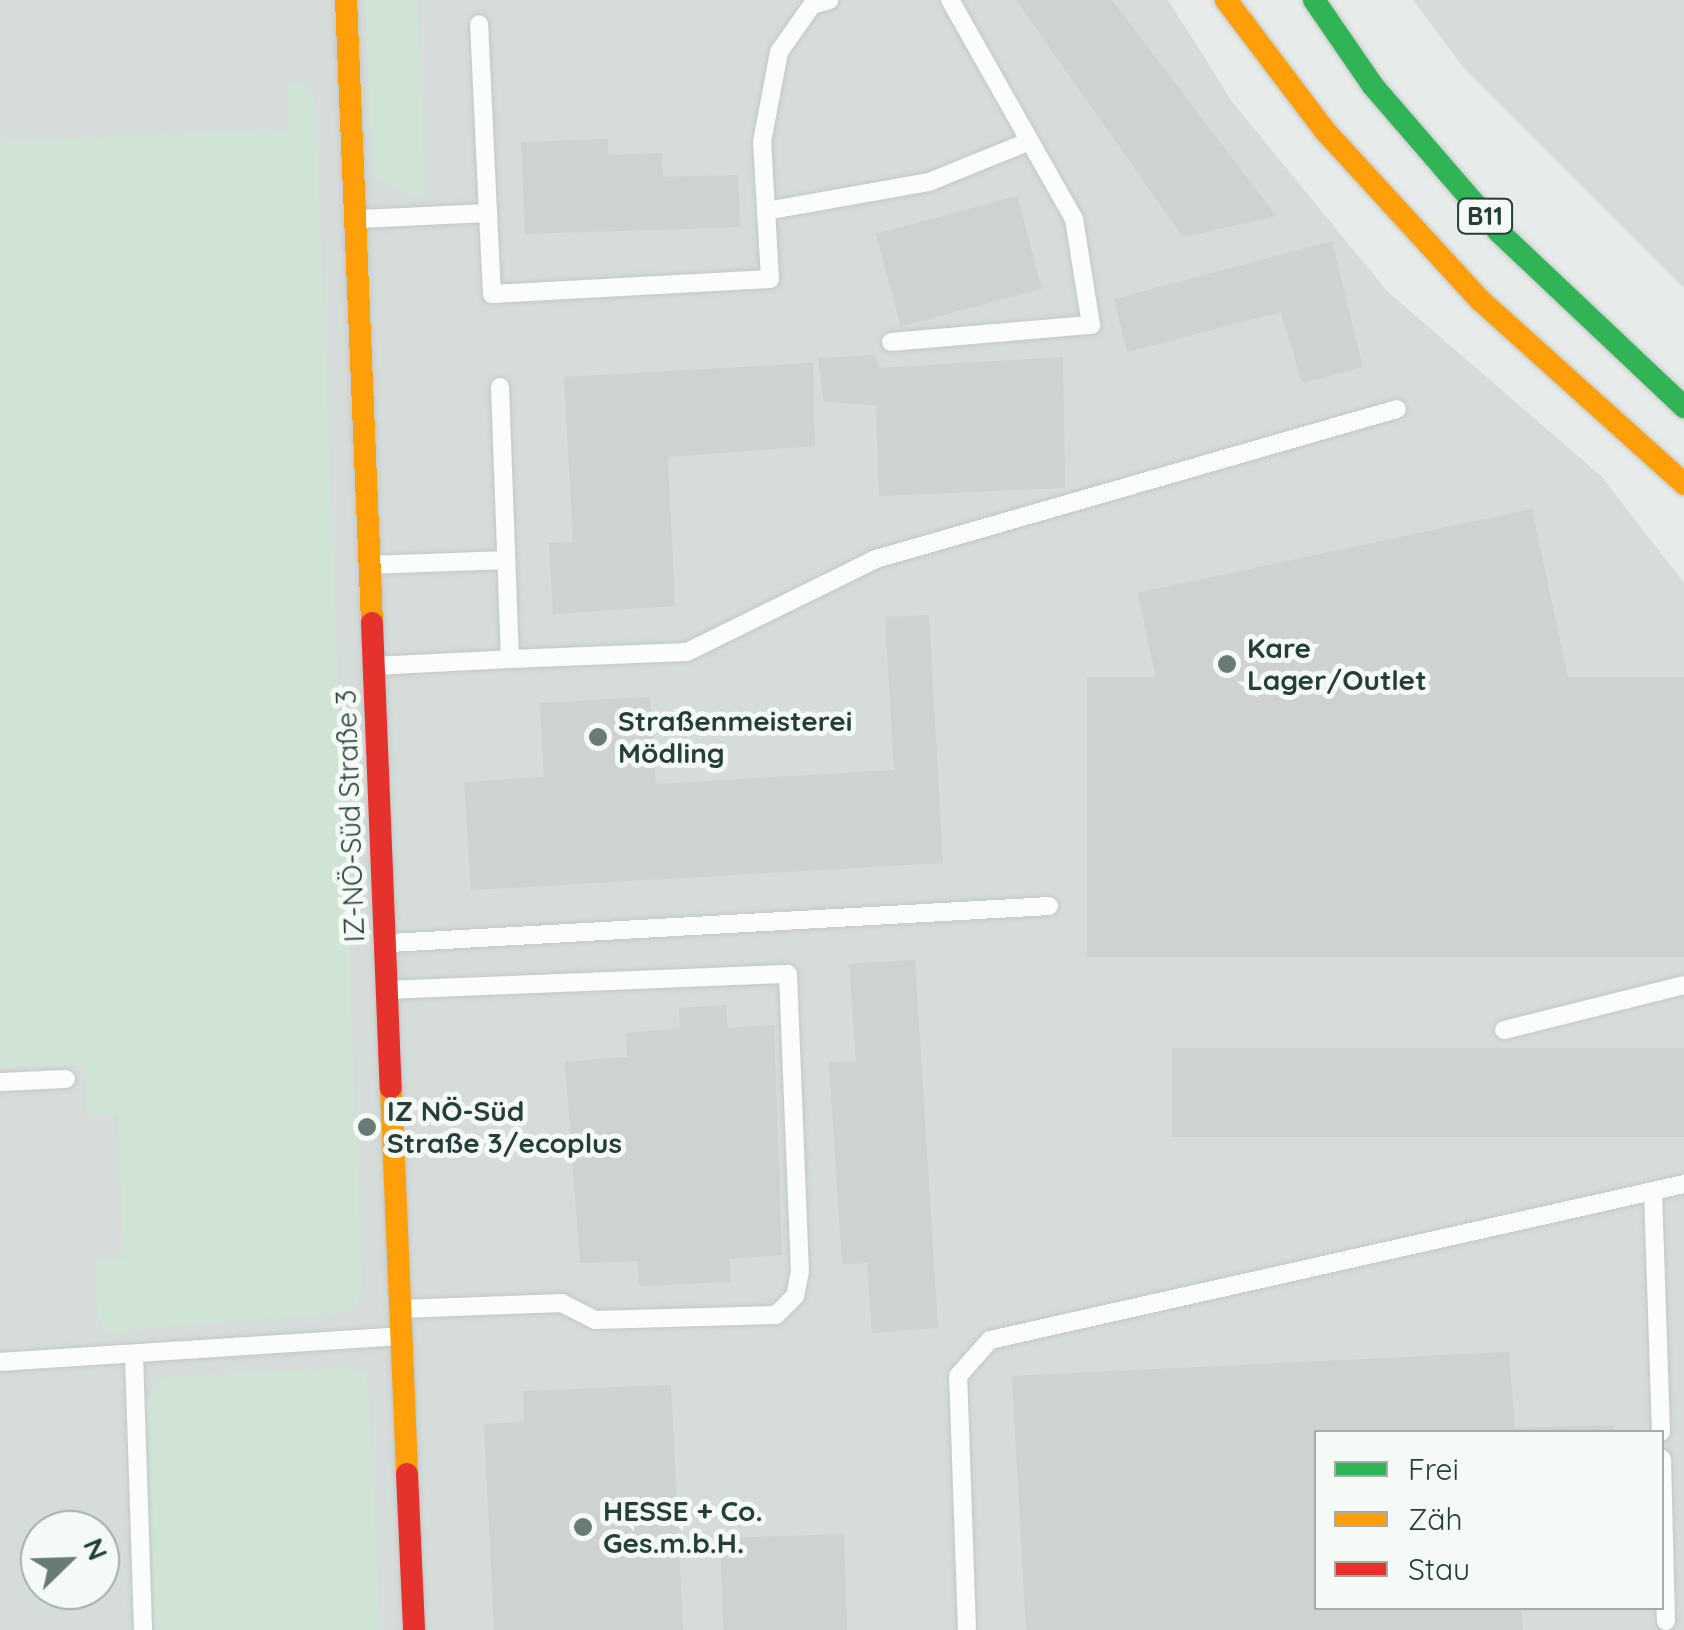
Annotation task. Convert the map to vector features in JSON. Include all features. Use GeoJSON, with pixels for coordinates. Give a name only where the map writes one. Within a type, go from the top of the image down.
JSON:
{"type":"FeatureCollection","features":[{"type":"Feature","properties":{"kind":"street","name":"IZ-NÖ-Süd Straße 3"},"geometry":{"type":"LineString","coordinates":[[346,0],[414,1630]]}},
{"type":"Feature","properties":{"kind":"street","name":"B11"},"geometry":{"type":"LineString","coordinates":[[1226,0],[1326,132],[1480,300],[1684,484]]}},
{"type":"Feature","properties":{"kind":"street","name":"B11"},"geometry":{"type":"LineString","coordinates":[[1314,0],[1373,86],[1499,232],[1684,406]]}},
{"type":"Feature","properties":{"kind":"lane"},"geometry":{"type":"LineString","coordinates":[[480,24],[492,294],[770,279],[762,142],[779,52],[812,5],[830,0]]}},
{"type":"Feature","properties":{"kind":"lane"},"geometry":{"type":"LineString","coordinates":[[891,342],[1092,325],[1074,219],[950,0]]}},
{"type":"Feature","properties":{"kind":"lane"},"geometry":{"type":"LineString","coordinates":[[766,211],[929,182],[1030,141]]}},
{"type":"Feature","properties":{"kind":"lane"},"geometry":{"type":"LineString","coordinates":[[354,219],[488,212]]}},
{"type":"Feature","properties":{"kind":"lane"},"geometry":{"type":"LineString","coordinates":[[500,387],[510,659]]}},
{"type":"Feature","properties":{"kind":"lane"},"geometry":{"type":"LineString","coordinates":[[374,666],[686,652],[876,559],[1397,409]]}},
{"type":"Feature","properties":{"kind":"lane"},"geometry":{"type":"LineString","coordinates":[[370,566],[506,560]]}},
{"type":"Feature","properties":{"kind":"lane"},"geometry":{"type":"LineString","coordinates":[[385,943],[1049,906]]}},
{"type":"Feature","properties":{"kind":"lane"},"geometry":{"type":"LineString","coordinates":[[388,990],[788,974],[800,1270],[795,1296],[776,1315],[596,1320],[562,1303],[401,1308]]}},
{"type":"Feature","properties":{"kind":"lane"},"geometry":{"type":"LineString","coordinates":[[1504,1030],[1684,986]]}},
{"type":"Feature","properties":{"kind":"lane"},"geometry":{"type":"LineString","coordinates":[[0,1082],[66,1079]]}},
{"type":"Feature","properties":{"kind":"lane"},"geometry":{"type":"LineString","coordinates":[[967,1630],[958,1376],[990,1340],[1684,1184]]}},
{"type":"Feature","properties":{"kind":"lane"},"geometry":{"type":"LineString","coordinates":[[1653,1191],[1661,1430]]}},
{"type":"Feature","properties":{"kind":"lane"},"geometry":{"type":"LineString","coordinates":[[0,1362],[401,1336]]}},
{"type":"Feature","properties":{"kind":"lane"},"geometry":{"type":"LineString","coordinates":[[134,1356],[143,1630]]}},
{"type":"Feature","properties":{"kind":"lane"},"geometry":{"type":"LineString","coordinates":[[1664,1542],[1666,1626]]}},
{"type":"Feature","properties":{"kind":"lane"},"geometry":{"type":"LineString","coordinates":[[1666,1626],[1684,1613]]}},
{"type":"Feature","properties":{"kind":"shaded area"},"geometry":{"type":"Polygon","coordinates":[[[0,0],[1168,0],[1233,103],[1387,291],[1601,476],[1684,583],[1684,1630],[0,1630],[0,0]]]}},
{"type":"Feature","properties":{"kind":"shaded area"},"geometry":{"type":"Polygon","coordinates":[[[1413,0],[1684,0],[1684,288],[1463,67],[1413,0]]]}},
{"type":"Feature","properties":{"kind":"green space"},"geometry":{"type":"Polygon","coordinates":[[[365,0],[417,0],[425,196],[405,194],[373,175],[365,0]]]}},
{"type":"Feature","properties":{"kind":"green space"},"geometry":{"type":"Polygon","coordinates":[[[287,83],[303,83],[315,96],[362,1287],[356,1304],[347,1312],[105,1332],[97,1314],[95,1261],[124,1259],[118,1114],[87,1114],[85,1065],[0,1067],[0,142],[289,129],[287,83]]]}},
{"type":"Feature","properties":{"kind":"green space"},"geometry":{"type":"Polygon","coordinates":[[[348,1368],[363,1371],[368,1384],[380,1630],[155,1630],[146,1404],[161,1377],[348,1368]]]}},
{"type":"Feature","properties":{"kind":"building"},"geometry":{"type":"Polygon","coordinates":[[[1016,0],[1112,0],[1276,216],[1183,237],[1016,0]]]}},
{"type":"Feature","properties":{"kind":"building"},"geometry":{"type":"Polygon","coordinates":[[[608,139],[608,155],[662,153],[663,177],[738,175],[740,227],[525,234],[521,142],[608,139]]]}},
{"type":"Feature","properties":{"kind":"building"},"geometry":{"type":"Polygon","coordinates":[[[1017,196],[1042,289],[901,327],[876,234],[1017,196]]]}},
{"type":"Feature","properties":{"kind":"building"},"geometry":{"type":"Polygon","coordinates":[[[1332,241],[1363,367],[1302,383],[1281,312],[1127,352],[1114,299],[1332,241]]]}},
{"type":"Feature","properties":{"kind":"building"},"geometry":{"type":"Polygon","coordinates":[[[875,355],[879,368],[1063,357],[1065,488],[879,496],[876,405],[824,402],[818,358],[875,355]]]}},
{"type":"Feature","properties":{"kind":"building"},"geometry":{"type":"Polygon","coordinates":[[[813,363],[815,446],[668,457],[675,606],[553,614],[549,543],[573,542],[564,377],[813,363]]]}},
{"type":"Feature","properties":{"kind":"building"},"geometry":{"type":"Polygon","coordinates":[[[1532,509],[1569,684],[1175,768],[1138,593],[1532,509]]]}},
{"type":"Feature","properties":{"kind":"building","name":"Straßenmeisterei Mödling"},"geometry":{"type":"Polygon","coordinates":[[[929,615],[943,863],[471,890],[464,782],[544,777],[540,703],[650,697],[656,784],[894,770],[885,617],[929,615]]]}},
{"type":"Feature","properties":{"kind":"building"},"geometry":{"type":"Polygon","coordinates":[[[1087,677],[1684,677],[1684,957],[1087,957],[1087,677]]]}},
{"type":"Feature","properties":{"kind":"building"},"geometry":{"type":"Polygon","coordinates":[[[915,960],[938,1328],[872,1333],[867,1263],[842,1264],[829,1062],[856,1061],[849,964],[915,960]]]}},
{"type":"Feature","properties":{"kind":"building"},"geometry":{"type":"Polygon","coordinates":[[[726,1005],[728,1028],[774,1025],[782,1255],[729,1259],[731,1282],[639,1286],[638,1261],[580,1263],[565,1062],[627,1057],[626,1033],[680,1028],[679,1008],[726,1005]]]}},
{"type":"Feature","properties":{"kind":"building"},"geometry":{"type":"Polygon","coordinates":[[[1172,1048],[1684,1048],[1684,1137],[1172,1137],[1172,1048]]]}},
{"type":"Feature","properties":{"kind":"building"},"geometry":{"type":"Polygon","coordinates":[[[1509,1352],[1515,1428],[1613,1425],[1614,1430],[1314,1430],[1314,1610],[1521,1610],[1523,1630],[1026,1630],[1012,1376],[1509,1352]]]}},
{"type":"Feature","properties":{"kind":"building","name":"HESSE + Co. Ges.m.b.H."},"geometry":{"type":"Polygon","coordinates":[[[671,1385],[683,1630],[494,1630],[484,1424],[524,1422],[523,1391],[671,1385]]]}},
{"type":"Feature","properties":{"kind":"building"},"geometry":{"type":"Polygon","coordinates":[[[844,1534],[847,1630],[723,1630],[720,1538],[844,1534]]]}},
{"type":"Feature","properties":{"kind":"traffic: fast"},"geometry":{"type":"LineString","coordinates":[[1314,0],[1373,86],[1499,232],[1684,407]]}},
{"type":"Feature","properties":{"kind":"traffic: slow"},"geometry":{"type":"LineString","coordinates":[[346,0],[372,623]]}},
{"type":"Feature","properties":{"kind":"traffic: slow"},"geometry":{"type":"LineString","coordinates":[[1226,0],[1326,132],[1480,300],[1684,484]]}},
{"type":"Feature","properties":{"kind":"traffic: slow"},"geometry":{"type":"LineString","coordinates":[[391,1088],[407,1474]]}},
{"type":"Feature","properties":{"kind":"traffic: jam"},"geometry":{"type":"LineString","coordinates":[[372,623],[391,1088]]}},
{"type":"Feature","properties":{"kind":"traffic: jam"},"geometry":{"type":"LineString","coordinates":[[407,1474],[414,1630]]}},
{"type":"Feature","properties":{"kind":"place","name":"Kare Lager/Outlet"},"geometry":{"type":"Point","coordinates":[1227,664]}},
{"type":"Feature","properties":{"kind":"place","name":"Straßenmeisterei Mödling"},"geometry":{"type":"Point","coordinates":[598,737]}},
{"type":"Feature","properties":{"kind":"place","name":"IZ NÖ-Süd Straße 3/ecoplus"},"geometry":{"type":"Point","coordinates":[367,1127]}},
{"type":"Feature","properties":{"kind":"place","name":"HESSE + Co. Ges.m.b.H."},"geometry":{"type":"Point","coordinates":[583,1527]}}]}
